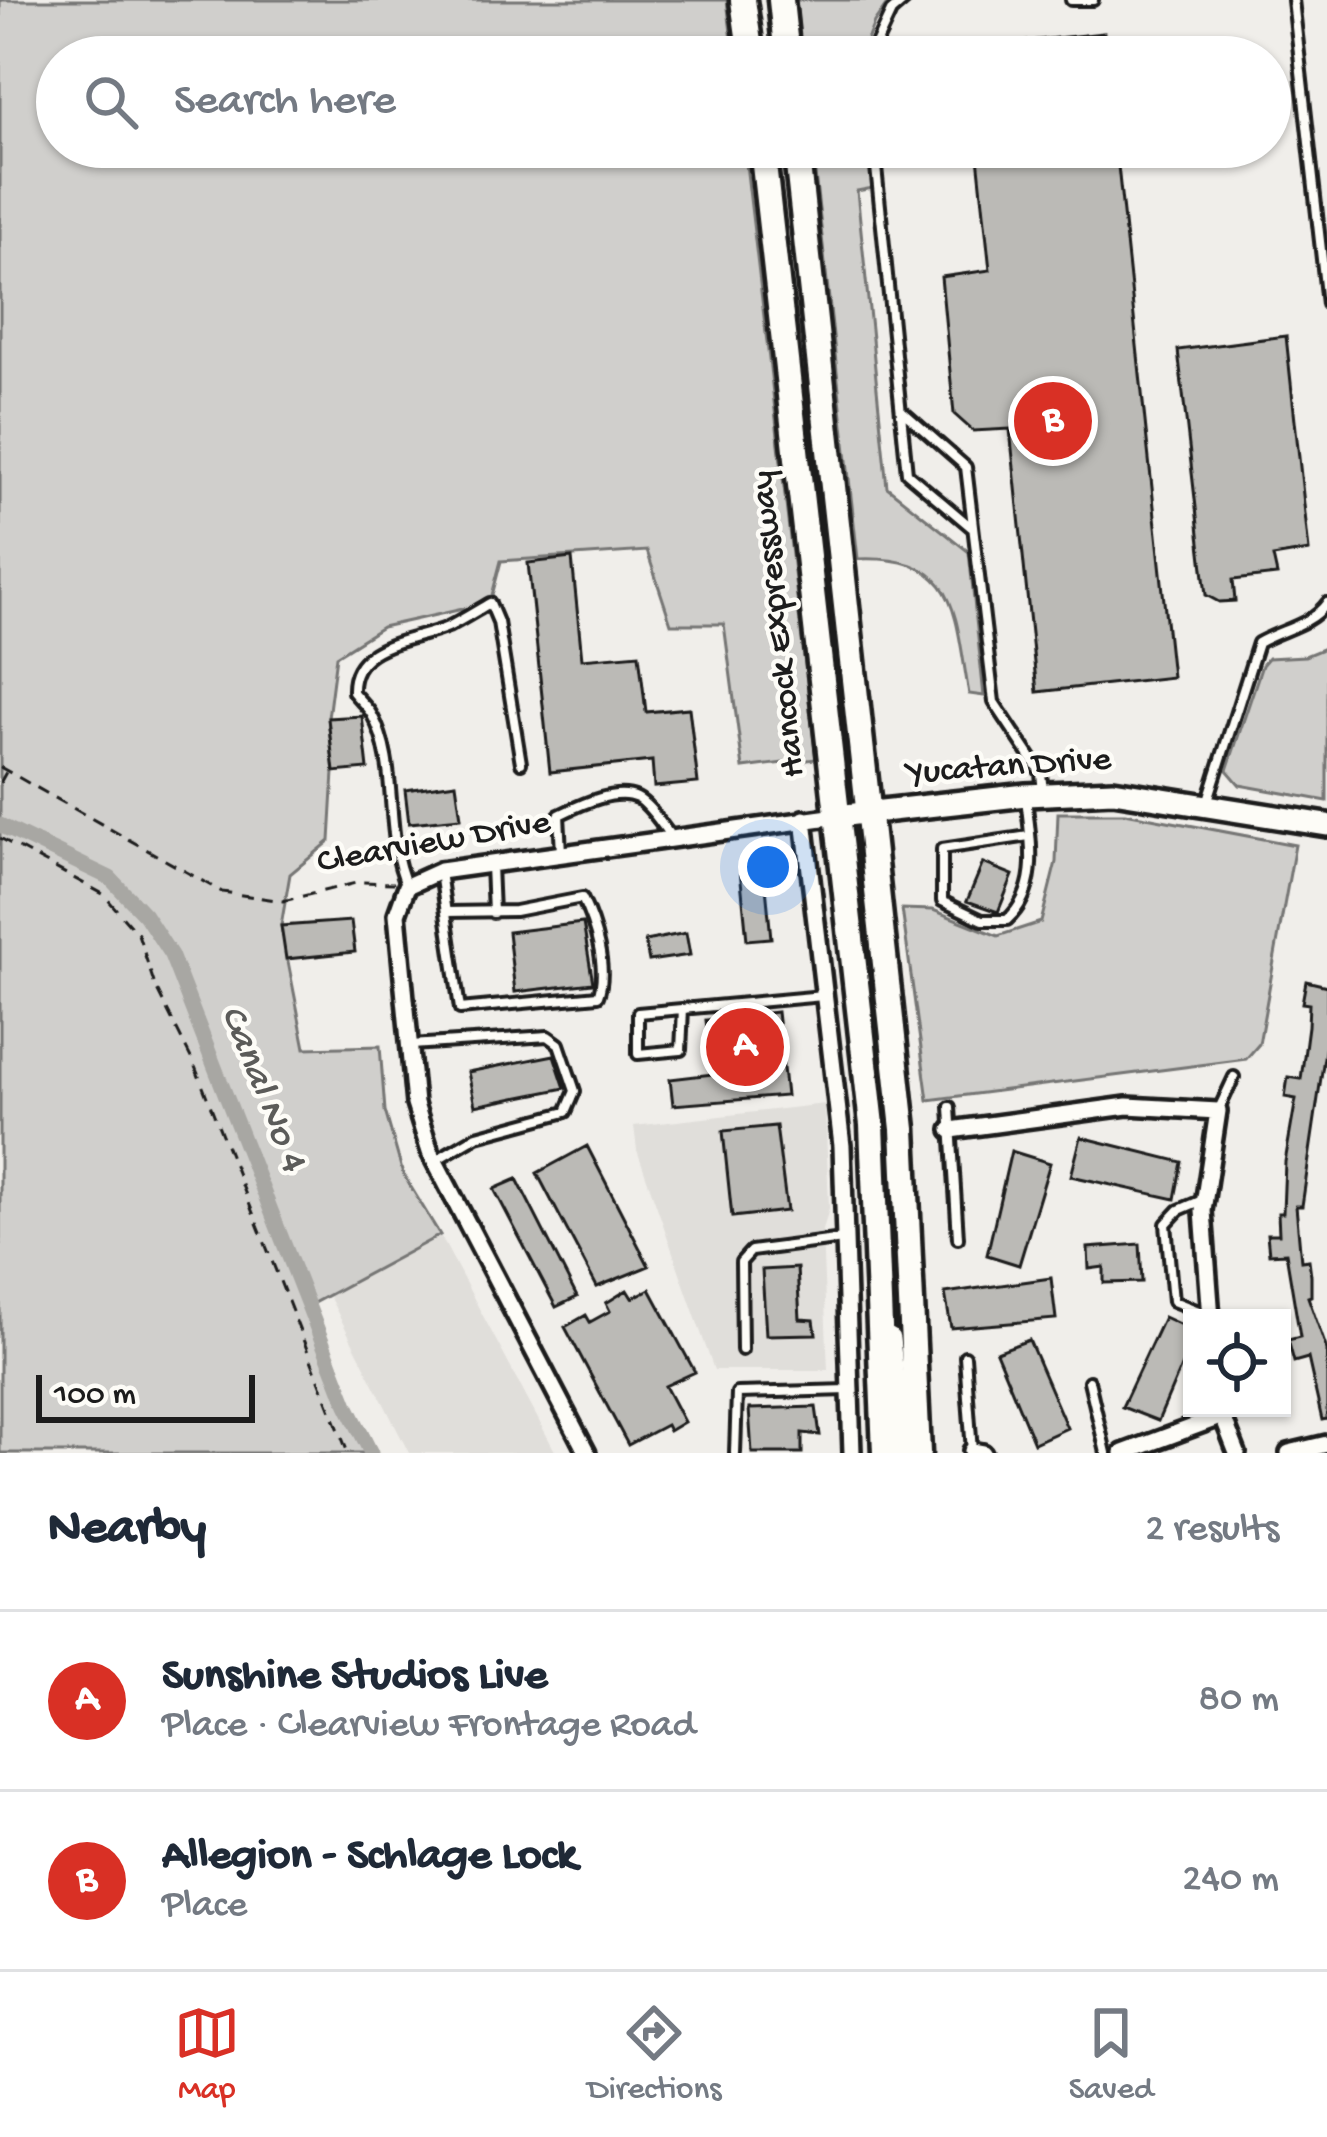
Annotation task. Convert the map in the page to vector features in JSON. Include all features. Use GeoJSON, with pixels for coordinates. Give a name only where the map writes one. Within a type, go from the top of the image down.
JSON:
{"type":"FeatureCollection","features":[{"type":"Feature","properties":{"kind":"main road"},"geometry":{"type":"LineString","coordinates":[[743,0],[748,36]]}},
{"type":"Feature","properties":{"kind":"main road"},"geometry":{"type":"LineString","coordinates":[[781,0],[785,36]]}},
{"type":"Feature","properties":{"kind":"main road","name":"Hancock Expressway"},"geometry":{"type":"LineString","coordinates":[[764,168],[872,1126],[885,1453]]}},
{"type":"Feature","properties":{"kind":"main road","name":"Hancock Expressway"},"geometry":{"type":"LineString","coordinates":[[798,168],[906,1168],[918,1453]]}},
{"type":"Feature","properties":{"kind":"street","name":"Yucatan Drive"},"geometry":{"type":"LineString","coordinates":[[837,815],[1113,791],[1327,826]]}},
{"type":"Feature","properties":{"kind":"street","name":"Clearview Drive"},"geometry":{"type":"LineString","coordinates":[[407,886],[440,871],[837,815]]}},
{"type":"Feature","properties":{"kind":"street"},"geometry":{"type":"LineString","coordinates":[[804,820],[842,1146],[852,1453]]}},
{"type":"Feature","properties":{"kind":"street"},"geometry":{"type":"LineString","coordinates":[[407,886],[397,926],[415,1104],[434,1161],[587,1453]]}},
{"type":"Feature","properties":{"kind":"street"},"geometry":{"type":"LineString","coordinates":[[951,1130],[1127,1106],[1218,1111],[1205,1199],[1210,1309]]}},
{"type":"Feature","properties":{"kind":"street"},"geometry":{"type":"LineString","coordinates":[[881,1303],[896,1388],[901,1453]]}},
{"type":"Feature","properties":{"kind":"street"},"geometry":{"type":"LineString","coordinates":[[1123,1453],[1209,1417]]}},
{"type":"Feature","properties":{"kind":"street"},"geometry":{"type":"LineString","coordinates":[[1223,1417],[1237,1453]]}},
{"type":"Feature","properties":{"kind":"street"},"geometry":{"type":"LineString","coordinates":[[1289,1453],[1327,1444]]}},
{"type":"Feature","properties":{"kind":"lane"},"geometry":{"type":"LineString","coordinates":[[880,36],[891,12],[905,0]]}},
{"type":"Feature","properties":{"kind":"lane"},"geometry":{"type":"LineString","coordinates":[[1071,0],[1093,0]]}},
{"type":"Feature","properties":{"kind":"lane"},"geometry":{"type":"LineString","coordinates":[[1293,0],[1327,304]]}},
{"type":"Feature","properties":{"kind":"lane"},"geometry":{"type":"LineString","coordinates":[[876,168],[907,473],[972,528]]}},
{"type":"Feature","properties":{"kind":"lane"},"geometry":{"type":"LineString","coordinates":[[901,410],[966,467],[994,702],[1041,773],[1029,836],[1031,876],[1020,908],[1007,920],[982,920],[942,902],[942,849],[1029,836]]}},
{"type":"Feature","properties":{"kind":"lane"},"geometry":{"type":"LineString","coordinates":[[407,886],[398,865],[382,748],[372,714],[353,692],[354,674],[362,660],[382,648],[446,628],[490,603],[498,622],[521,763]]}},
{"type":"Feature","properties":{"kind":"lane"},"geometry":{"type":"LineString","coordinates":[[1206,804],[1258,644],[1278,631],[1309,622],[1327,603]]}},
{"type":"Feature","properties":{"kind":"lane"},"geometry":{"type":"LineString","coordinates":[[561,853],[559,815],[584,803],[623,795],[639,798],[671,837]]}},
{"type":"Feature","properties":{"kind":"lane"},"geometry":{"type":"LineString","coordinates":[[491,863],[493,913]]}},
{"type":"Feature","properties":{"kind":"lane"},"geometry":{"type":"LineString","coordinates":[[440,871],[460,1009],[598,996],[602,985],[593,922],[582,898],[493,913],[446,912]]}},
{"type":"Feature","properties":{"kind":"lane"},"geometry":{"type":"LineString","coordinates":[[683,1009],[681,1051],[638,1054],[638,1013],[824,996]]}},
{"type":"Feature","properties":{"kind":"lane"},"geometry":{"type":"LineString","coordinates":[[409,1046],[548,1036],[559,1044],[574,1091],[566,1112],[477,1136],[434,1161]]}},
{"type":"Feature","properties":{"kind":"lane"},"geometry":{"type":"LineString","coordinates":[[1218,1111],[1234,1077]]}},
{"type":"Feature","properties":{"kind":"lane"},"geometry":{"type":"LineString","coordinates":[[950,1106],[958,1238]]}},
{"type":"Feature","properties":{"kind":"lane"},"geometry":{"type":"LineString","coordinates":[[1192,1309],[1173,1301],[1166,1224],[1179,1210],[1205,1199]]}},
{"type":"Feature","properties":{"kind":"lane"},"geometry":{"type":"LineString","coordinates":[[742,1350],[741,1262],[751,1251],[845,1239]]}},
{"type":"Feature","properties":{"kind":"lane"},"geometry":{"type":"LineString","coordinates":[[965,1356],[975,1452]]}},
{"type":"Feature","properties":{"kind":"lane"},"geometry":{"type":"LineString","coordinates":[[1089,1381],[1106,1453]]}},
{"type":"Feature","properties":{"kind":"lane"},"geometry":{"type":"LineString","coordinates":[[735,1453],[737,1393],[850,1390]]}},
{"type":"Feature","properties":{"kind":"path","name":"Clearview Drive"},"geometry":{"type":"LineString","coordinates":[[0,767],[221,892],[283,901],[378,880],[407,886]]}},
{"type":"Feature","properties":{"kind":"path"},"geometry":{"type":"LineString","coordinates":[[0,783],[7,770]]}},
{"type":"Feature","properties":{"kind":"path"},"geometry":{"type":"LineString","coordinates":[[0,838],[103,894],[138,934],[155,986],[194,1064],[348,1453]]}},
{"type":"Feature","properties":{"kind":"shaded area"},"geometry":{"type":"Polygon","coordinates":[[[0,0],[727,0],[731,36],[36,36],[36,168],[746,168],[816,759],[743,768],[724,624],[671,624],[647,551],[501,561],[490,603],[382,627],[336,656],[328,718],[334,772],[330,841],[290,874],[281,926],[305,1048],[380,1046],[385,1111],[403,1174],[440,1235],[310,1305],[371,1453],[0,1453],[0,825],[59,852],[0,821],[0,0]]]}},
{"type":"Feature","properties":{"kind":"shaded area"},"geometry":{"type":"Polygon","coordinates":[[[796,0],[890,0],[869,36],[799,36],[796,0]]]}},
{"type":"Feature","properties":{"kind":"shaded area"},"geometry":{"type":"Polygon","coordinates":[[[814,168],[870,168],[873,188],[857,191],[887,487],[969,552],[984,696],[969,694],[954,614],[934,578],[891,560],[858,559],[814,168]]]}},
{"type":"Feature","properties":{"kind":"shaded area"},"geometry":{"type":"Polygon","coordinates":[[[1327,647],[1327,801],[1240,785],[1227,770],[1262,665],[1268,658],[1305,656],[1327,647]]]}},
{"type":"Feature","properties":{"kind":"shaded area"},"geometry":{"type":"Polygon","coordinates":[[[1058,813],[1125,813],[1295,845],[1259,1044],[1246,1059],[928,1100],[902,909],[933,910],[998,936],[1041,922],[1056,862],[1058,813]]]}},
{"type":"Feature","properties":{"kind":"shaded area"},"geometry":{"type":"Polygon","coordinates":[[[825,1104],[829,1208],[822,1234],[828,1370],[714,1370],[637,1150],[634,1126],[825,1104]]]}},
{"type":"Feature","properties":{"kind":"shaded area"},"geometry":{"type":"Polygon","coordinates":[[[440,1235],[556,1453],[409,1453],[327,1292],[440,1235]]]}},
{"type":"Feature","properties":{"kind":"building"},"geometry":{"type":"Polygon","coordinates":[[[979,168],[1118,168],[1172,677],[1037,692],[1010,429],[973,431],[954,414],[941,277],[990,270],[979,168]]]}},
{"type":"Feature","properties":{"kind":"building"},"geometry":{"type":"Polygon","coordinates":[[[1286,336],[1309,551],[1273,557],[1277,575],[1233,580],[1235,601],[1219,602],[1206,595],[1178,350],[1286,336]]]}},
{"type":"Feature","properties":{"kind":"building"},"geometry":{"type":"Polygon","coordinates":[[[572,558],[582,659],[639,654],[646,712],[689,708],[698,783],[654,787],[652,761],[550,772],[528,563],[572,558]]]}},
{"type":"Feature","properties":{"kind":"building"},"geometry":{"type":"Polygon","coordinates":[[[362,716],[368,769],[334,772],[328,718],[362,716]]]}},
{"type":"Feature","properties":{"kind":"building"},"geometry":{"type":"Polygon","coordinates":[[[456,783],[461,818],[409,823],[405,790],[456,783]]]}},
{"type":"Feature","properties":{"kind":"building"},"geometry":{"type":"Polygon","coordinates":[[[983,863],[1013,875],[998,912],[967,901],[983,863]]]}},
{"type":"Feature","properties":{"kind":"building"},"geometry":{"type":"Polygon","coordinates":[[[764,867],[771,938],[747,940],[740,870],[764,867]]]}},
{"type":"Feature","properties":{"kind":"building"},"geometry":{"type":"Polygon","coordinates":[[[351,921],[355,952],[286,959],[281,926],[351,921]]]}},
{"type":"Feature","properties":{"kind":"building"},"geometry":{"type":"Polygon","coordinates":[[[583,923],[593,983],[515,992],[508,932],[583,923]]]}},
{"type":"Feature","properties":{"kind":"building"},"geometry":{"type":"Polygon","coordinates":[[[686,933],[690,955],[649,961],[645,941],[686,933]]]}},
{"type":"Feature","properties":{"kind":"building"},"geometry":{"type":"Polygon","coordinates":[[[1306,981],[1327,986],[1327,1037],[1302,1206],[1296,1206],[1301,1261],[1309,1260],[1311,1275],[1308,1297],[1327,1350],[1327,1419],[1322,1420],[1308,1358],[1294,1362],[1291,1351],[1291,1339],[1300,1337],[1286,1253],[1269,1254],[1267,1234],[1279,1234],[1278,1213],[1283,1213],[1285,1162],[1296,1099],[1285,1097],[1288,1077],[1301,1079],[1309,1004],[1302,1003],[1306,981]]]}},
{"type":"Feature","properties":{"kind":"building"},"geometry":{"type":"Polygon","coordinates":[[[777,1012],[786,1096],[673,1105],[670,1079],[713,1074],[706,1020],[777,1012]]]}},
{"type":"Feature","properties":{"kind":"building"},"geometry":{"type":"Polygon","coordinates":[[[554,1055],[565,1088],[475,1106],[468,1072],[554,1055]]]}},
{"type":"Feature","properties":{"kind":"building"},"geometry":{"type":"Polygon","coordinates":[[[776,1126],[787,1211],[732,1217],[723,1131],[776,1126]]]}},
{"type":"Feature","properties":{"kind":"building"},"geometry":{"type":"Polygon","coordinates":[[[1081,1137],[1182,1162],[1175,1199],[1071,1176],[1081,1137]]]}},
{"type":"Feature","properties":{"kind":"building"},"geometry":{"type":"Polygon","coordinates":[[[587,1146],[649,1266],[597,1287],[537,1173],[587,1146]]]}},
{"type":"Feature","properties":{"kind":"building"},"geometry":{"type":"Polygon","coordinates":[[[1011,1151],[1050,1163],[1019,1265],[987,1255],[1011,1151]]]}},
{"type":"Feature","properties":{"kind":"building"},"geometry":{"type":"Polygon","coordinates":[[[517,1179],[577,1297],[556,1307],[494,1189],[517,1179]]]}},
{"type":"Feature","properties":{"kind":"building"},"geometry":{"type":"Polygon","coordinates":[[[1140,1244],[1142,1282],[1104,1283],[1104,1267],[1089,1269],[1088,1248],[1140,1244]]]}},
{"type":"Feature","properties":{"kind":"building"},"geometry":{"type":"Polygon","coordinates":[[[797,1268],[800,1319],[814,1320],[816,1334],[766,1335],[762,1270],[797,1268]]]}},
{"type":"Feature","properties":{"kind":"building"},"geometry":{"type":"Polygon","coordinates":[[[1051,1278],[1056,1319],[951,1328],[945,1293],[1051,1278]]]}},
{"type":"Feature","properties":{"kind":"building"},"geometry":{"type":"Polygon","coordinates":[[[650,1289],[695,1372],[665,1386],[684,1422],[669,1431],[666,1425],[628,1445],[565,1327],[586,1315],[590,1322],[610,1311],[606,1303],[627,1290],[632,1298],[650,1289]]]}},
{"type":"Feature","properties":{"kind":"building"},"geometry":{"type":"Polygon","coordinates":[[[1164,1317],[1183,1326],[1183,1362],[1158,1421],[1122,1407],[1164,1317]]]}},
{"type":"Feature","properties":{"kind":"building"},"geometry":{"type":"Polygon","coordinates":[[[1029,1340],[1067,1428],[1034,1443],[996,1352],[1029,1340]]]}},
{"type":"Feature","properties":{"kind":"building"},"geometry":{"type":"Polygon","coordinates":[[[816,1407],[820,1435],[802,1433],[802,1453],[752,1453],[749,1409],[816,1407]]]}},
{"type":"Feature","properties":{"kind":"waterway","name":"Canal No 4"},"geometry":{"type":"LineString","coordinates":[[0,825],[110,878],[145,915],[171,955],[347,1405],[371,1453]]}},
{"type":"Feature","properties":{"kind":"place","name":"Allegion - Schlage Lock"},"geometry":{"type":"Point","coordinates":[1053,421]}},
{"type":"Feature","properties":{"kind":"place","name":"Sunshine Studios Live"},"geometry":{"type":"Point","coordinates":[745,1047]}}]}
